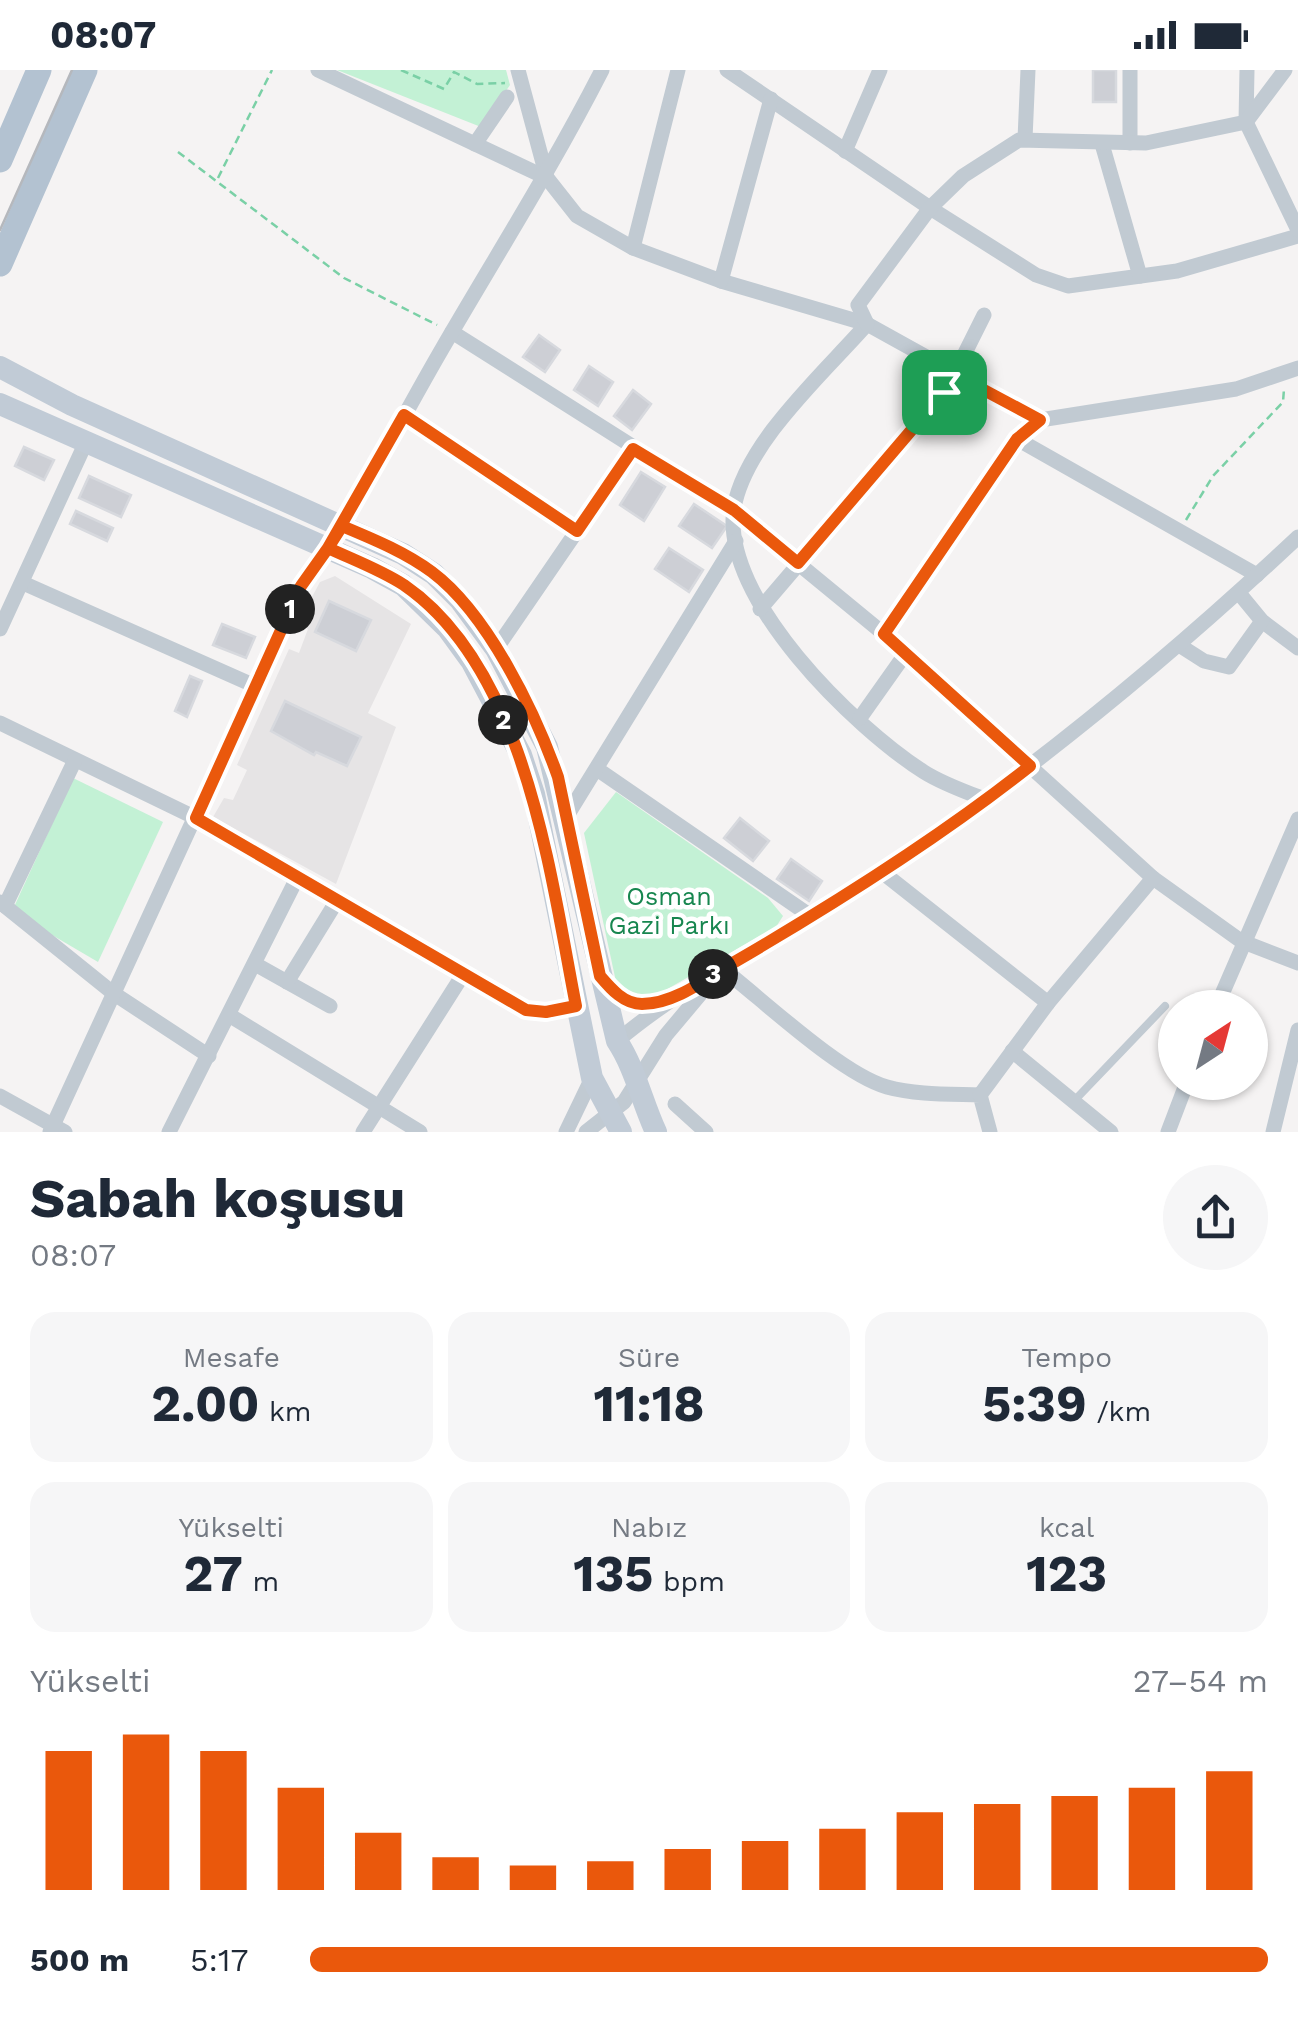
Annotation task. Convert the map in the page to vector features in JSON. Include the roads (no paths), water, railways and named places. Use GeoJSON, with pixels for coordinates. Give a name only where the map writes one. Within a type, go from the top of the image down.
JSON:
{"type":"FeatureCollection","features":[{"type":"Feature","properties":{"kind":"main road"},"geometry":{"type":"LineString","coordinates":[[0,160],[40,70]]}},
{"type":"Feature","properties":{"kind":"main road"},"geometry":{"type":"LineString","coordinates":[[0,264],[85,70]]}},
{"type":"Feature","properties":{"kind":"main road"},"geometry":{"type":"LineString","coordinates":[[0,367],[72,405],[342,526],[434,574],[496,649],[547,747],[617,1041],[630,1061],[635,1088],[656,1132]]}},
{"type":"Feature","properties":{"kind":"main road"},"geometry":{"type":"LineString","coordinates":[[0,404],[328,548],[403,585],[428,606],[472,662],[530,778],[592,1078],[615,1123]]}},
{"type":"Feature","properties":{"kind":"main road"},"geometry":{"type":"LineString","coordinates":[[588,1052],[601,1042],[617,1041]]}},
{"type":"Feature","properties":{"kind":"main road"},"geometry":{"type":"LineString","coordinates":[[592,1078],[610,1093],[635,1088]]}},
{"type":"Feature","properties":{"kind":"street"},"geometry":{"type":"LineString","coordinates":[[318,70],[547,178]]}},
{"type":"Feature","properties":{"kind":"street"},"geometry":{"type":"LineString","coordinates":[[0,1096],[56,1130],[113,993],[301,586],[342,526],[452,332],[547,178],[602,70]]}},
{"type":"Feature","properties":{"kind":"street"},"geometry":{"type":"LineString","coordinates":[[633,248],[678,70]]}},
{"type":"Feature","properties":{"kind":"street"},"geometry":{"type":"LineString","coordinates":[[727,70],[930,208],[1036,274],[1068,286],[1177,271],[1298,232],[1246,122],[1247,70]]}},
{"type":"Feature","properties":{"kind":"street"},"geometry":{"type":"LineString","coordinates":[[845,150],[878,70]]}},
{"type":"Feature","properties":{"kind":"street"},"geometry":{"type":"LineString","coordinates":[[1025,139],[1028,70]]}},
{"type":"Feature","properties":{"kind":"street"},"geometry":{"type":"LineString","coordinates":[[1130,70],[1130,143]]}},
{"type":"Feature","properties":{"kind":"street"},"geometry":{"type":"LineString","coordinates":[[867,324],[858,305],[930,208],[963,176],[1025,139],[1130,143],[1246,122],[1284,70]]}},
{"type":"Feature","properties":{"kind":"street"},"geometry":{"type":"LineString","coordinates":[[519,76],[547,178],[577,216],[633,248],[721,282],[867,324],[1040,420]]}},
{"type":"Feature","properties":{"kind":"street"},"geometry":{"type":"LineString","coordinates":[[475,144],[507,98]]}},
{"type":"Feature","properties":{"kind":"street"},"geometry":{"type":"LineString","coordinates":[[721,282],[770,99]]}},
{"type":"Feature","properties":{"kind":"street"},"geometry":{"type":"LineString","coordinates":[[1102,144],[1140,276]]}},
{"type":"Feature","properties":{"kind":"street"},"geometry":{"type":"LineString","coordinates":[[760,608],[944,392],[984,314]]}},
{"type":"Feature","properties":{"kind":"street"},"geometry":{"type":"LineString","coordinates":[[867,324],[762,444],[734,510],[736,542],[760,608],[804,667],[923,771],[987,800]]}},
{"type":"Feature","properties":{"kind":"street"},"geometry":{"type":"LineString","coordinates":[[452,332],[734,510],[884,634],[1153,878],[1241,941],[1298,963]]}},
{"type":"Feature","properties":{"kind":"street"},"geometry":{"type":"LineString","coordinates":[[884,634],[1017,439],[1040,420],[1236,389],[1292,370]]}},
{"type":"Feature","properties":{"kind":"street"},"geometry":{"type":"LineString","coordinates":[[404,415],[577,531]]}},
{"type":"Feature","properties":{"kind":"street"},"geometry":{"type":"LineString","coordinates":[[1017,439],[1258,576]]}},
{"type":"Feature","properties":{"kind":"street"},"geometry":{"type":"LineString","coordinates":[[0,629],[86,442]]}},
{"type":"Feature","properties":{"kind":"street"},"geometry":{"type":"LineString","coordinates":[[496,649],[633,449]]}},
{"type":"Feature","properties":{"kind":"street"},"geometry":{"type":"LineString","coordinates":[[617,1041],[664,1001],[812,917],[987,800],[1179,645],[1298,537]]}},
{"type":"Feature","properties":{"kind":"street"},"geometry":{"type":"LineString","coordinates":[[565,818],[736,542]]}},
{"type":"Feature","properties":{"kind":"street"},"geometry":{"type":"LineString","coordinates":[[23,584],[255,686]]}},
{"type":"Feature","properties":{"kind":"street"},"geometry":{"type":"LineString","coordinates":[[1239,593],[1262,621],[1298,648]]}},
{"type":"Feature","properties":{"kind":"street"},"geometry":{"type":"LineString","coordinates":[[1179,645],[1204,661],[1229,666],[1262,621]]}},
{"type":"Feature","properties":{"kind":"street"},"geometry":{"type":"LineString","coordinates":[[860,718],[906,654]]}},
{"type":"Feature","properties":{"kind":"street"},"geometry":{"type":"LineString","coordinates":[[0,723],[196,818],[536,1012],[576,1006]]}},
{"type":"Feature","properties":{"kind":"street"},"geometry":{"type":"LineString","coordinates":[[75,760],[3,904],[113,993],[209,1056]]}},
{"type":"Feature","properties":{"kind":"street"},"geometry":{"type":"LineString","coordinates":[[597,769],[812,917]]}},
{"type":"Feature","properties":{"kind":"street"},"geometry":{"type":"LineString","coordinates":[[1223,990],[1241,941],[1298,819]]}},
{"type":"Feature","properties":{"kind":"street"},"geometry":{"type":"LineString","coordinates":[[882,872],[1048,1003]]}},
{"type":"Feature","properties":{"kind":"street"},"geometry":{"type":"LineString","coordinates":[[169,1132],[298,876]]}},
{"type":"Feature","properties":{"kind":"street"},"geometry":{"type":"LineString","coordinates":[[980,1095],[1048,1003],[1153,878]]}},
{"type":"Feature","properties":{"kind":"street"},"geometry":{"type":"LineString","coordinates":[[287,982],[338,899]]}},
{"type":"Feature","properties":{"kind":"street"},"geometry":{"type":"LineString","coordinates":[[255,964],[330,1006]]}},
{"type":"Feature","properties":{"kind":"street"},"geometry":{"type":"LineString","coordinates":[[586,1132],[615,1123],[649,1059],[683,1012],[723,969]]}},
{"type":"Feature","properties":{"kind":"street"},"geometry":{"type":"LineString","coordinates":[[723,969],[858,1074],[884,1086],[980,1095]]}},
{"type":"Feature","properties":{"kind":"street"},"geometry":{"type":"LineString","coordinates":[[363,1132],[464,973]]}},
{"type":"Feature","properties":{"kind":"street"},"geometry":{"type":"LineString","coordinates":[[600,976],[625,1000],[639,1004],[664,1001]]}},
{"type":"Feature","properties":{"kind":"street"},"geometry":{"type":"LineString","coordinates":[[229,1016],[420,1132]]}},
{"type":"Feature","properties":{"kind":"street"},"geometry":{"type":"LineString","coordinates":[[1273,1132],[1298,1030]]}},
{"type":"Feature","properties":{"kind":"street"},"geometry":{"type":"LineString","coordinates":[[1012,1051],[1111,1132]]}},
{"type":"Feature","properties":{"kind":"street"},"geometry":{"type":"LineString","coordinates":[[566,1132],[592,1078]]}},
{"type":"Feature","properties":{"kind":"street"},"geometry":{"type":"LineString","coordinates":[[980,1095],[990,1132]]}},
{"type":"Feature","properties":{"kind":"street"},"geometry":{"type":"LineString","coordinates":[[1168,1132],[1180,1100]]}},
{"type":"Feature","properties":{"kind":"street"},"geometry":{"type":"LineString","coordinates":[[675,1104],[706,1132]]}},
{"type":"Feature","properties":{"kind":"lane"},"geometry":{"type":"LineString","coordinates":[[1073,1102],[1158,1013]]}},
{"type":"Feature","properties":{"kind":"tram line"},"geometry":{"type":"LineString","coordinates":[[0,230],[72,70]]}},
{"type":"Feature","properties":{"kind":"park label","name":"Osman Gazi Parkı"},"geometry":{"type":"Point","coordinates":[669,910]}}]}
